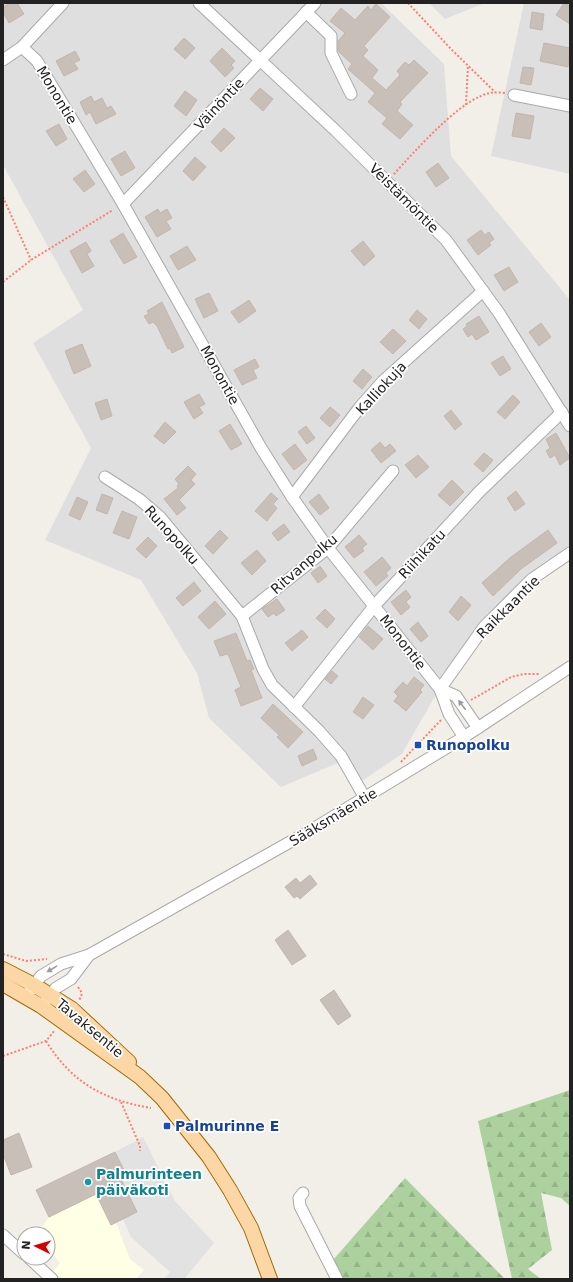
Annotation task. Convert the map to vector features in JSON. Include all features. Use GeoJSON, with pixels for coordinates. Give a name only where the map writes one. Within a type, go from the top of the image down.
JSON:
{"type":"FeatureCollection","features":[{"type":"Feature","properties":{"kind":"main road"},"geometry":{"type":"LineString","coordinates":[[3,969],[30,991],[42,1006]]}},
{"type":"Feature","properties":{"kind":"main road"},"geometry":{"type":"LineString","coordinates":[[3,984],[30,991]]}},
{"type":"Feature","properties":{"kind":"main road","name":"Tavaksentie"},"geometry":{"type":"LineString","coordinates":[[30,991],[50,994],[72,1009],[126,1058],[140,1077]]}},
{"type":"Feature","properties":{"kind":"main road","name":"Tavaksentie"},"geometry":{"type":"LineString","coordinates":[[42,1006],[140,1077],[162,1098],[184,1124],[226,1184],[251,1228],[270,1279]]}},
{"type":"Feature","properties":{"kind":"street"},"geometry":{"type":"LineString","coordinates":[[3,60],[22,47],[63,3]]}},
{"type":"Feature","properties":{"kind":"street","name":"Veistämöntie"},"geometry":{"type":"LineString","coordinates":[[199,3],[336,131],[446,240],[483,291],[570,426]]}},
{"type":"Feature","properties":{"kind":"street","name":"Väinöntie"},"geometry":{"type":"LineString","coordinates":[[123,204],[315,3]]}},
{"type":"Feature","properties":{"kind":"street"},"geometry":{"type":"LineString","coordinates":[[306,12],[331,36],[331,53],[351,94]]}},
{"type":"Feature","properties":{"kind":"street","name":"Monontie"},"geometry":{"type":"LineString","coordinates":[[22,47],[37,62],[123,204],[261,448],[292,497],[328,548],[375,605],[440,689],[449,714],[464,737]]}},
{"type":"Feature","properties":{"kind":"street"},"geometry":{"type":"LineString","coordinates":[[514,95],[570,106]]}},
{"type":"Feature","properties":{"kind":"street","name":"Kalliokuja"},"geometry":{"type":"LineString","coordinates":[[292,497],[360,407],[383,381],[483,291]]}},
{"type":"Feature","properties":{"kind":"street","name":"Riihikatu"},"geometry":{"type":"LineString","coordinates":[[294,707],[375,605],[479,492],[562,412]]}},
{"type":"Feature","properties":{"kind":"street","name":"Ritvanpolku"},"geometry":{"type":"LineString","coordinates":[[242,616],[328,548],[393,472]]}},
{"type":"Feature","properties":{"kind":"street","name":"Runopolku"},"geometry":{"type":"LineString","coordinates":[[105,477],[139,499],[160,517],[242,616],[272,685],[319,731],[341,756],[365,798]]}},
{"type":"Feature","properties":{"kind":"street","name":"Raikkaantie"},"geometry":{"type":"LineString","coordinates":[[440,689],[484,627],[532,579],[570,553]]}},
{"type":"Feature","properties":{"kind":"street","name":"Sääksmäentie"},"geometry":{"type":"LineString","coordinates":[[30,991],[41,976],[61,964],[89,955],[221,882],[365,798],[464,737],[570,667]]}},
{"type":"Feature","properties":{"kind":"street","name":"Monontie"},"geometry":{"type":"LineString","coordinates":[[440,689],[456,696],[478,728]]}},
{"type":"Feature","properties":{"kind":"street","name":"Sääksmäentie"},"geometry":{"type":"LineString","coordinates":[[42,1006],[56,988],[71,979],[89,955]]}},
{"type":"Feature","properties":{"kind":"street"},"geometry":{"type":"LineString","coordinates":[[303,1193],[299,1198],[300,1206],[337,1279]]}},
{"type":"Feature","properties":{"kind":"street"},"geometry":{"type":"LineString","coordinates":[[3,1235],[16,1247]]}},
{"type":"Feature","properties":{"kind":"street"},"geometry":{"type":"LineString","coordinates":[[38,1266],[52,1279]]}},
{"type":"Feature","properties":{"kind":"path"},"geometry":{"type":"LineString","coordinates":[[408,3],[495,92]]}},
{"type":"Feature","properties":{"kind":"path"},"geometry":{"type":"LineString","coordinates":[[466,105],[468,65]]}},
{"type":"Feature","properties":{"kind":"path"},"geometry":{"type":"LineString","coordinates":[[386,182],[422,143],[466,105],[480,96],[495,92],[514,95]]}},
{"type":"Feature","properties":{"kind":"path"},"geometry":{"type":"LineString","coordinates":[[3,197],[31,260]]}},
{"type":"Feature","properties":{"kind":"path"},"geometry":{"type":"LineString","coordinates":[[3,282],[31,260],[123,204]]}},
{"type":"Feature","properties":{"kind":"path"},"geometry":{"type":"LineString","coordinates":[[3,954],[26,961],[40,961]]}},
{"type":"Feature","properties":{"kind":"path"},"geometry":{"type":"LineString","coordinates":[[46,1041],[69,1072],[98,1091],[121,1102],[152,1108]]}},
{"type":"Feature","properties":{"kind":"path"},"geometry":{"type":"LineString","coordinates":[[121,1102],[140,1146],[140,1151]]}},
{"type":"Feature","properties":{"kind":"shaded area"},"geometry":{"type":"Polygon","coordinates":[[[3,3],[381,3],[444,64],[451,156],[570,300],[570,549],[481,625],[434,685],[438,691],[402,754],[359,783],[345,760],[281,787],[209,718],[197,673],[141,580],[45,540],[91,448],[33,343],[83,310],[3,165],[3,3]]]}},
{"type":"Feature","properties":{"kind":"shaded area"},"geometry":{"type":"Polygon","coordinates":[[[429,3],[485,3],[445,19],[429,3]]]}},
{"type":"Feature","properties":{"kind":"shaded area"},"geometry":{"type":"Polygon","coordinates":[[[524,3],[570,3],[570,174],[491,156],[524,3]]]}},
{"type":"Feature","properties":{"kind":"shaded area"},"geometry":{"type":"Polygon","coordinates":[[[143,1137],[175,1201],[214,1243],[184,1279],[164,1279],[170,1272],[131,1237],[123,1219],[137,1212],[118,1173],[124,1170],[115,1152],[143,1137]]]}},
{"type":"Feature","properties":{"kind":"shaded area"},"geometry":{"type":"Polygon","coordinates":[[[96,1194],[111,1225],[116,1223],[130,1259],[144,1270],[136,1279],[63,1279],[53,1271],[60,1263],[56,1258],[56,1226],[43,1226],[49,1217],[96,1194]]]}},
{"type":"Feature","properties":{"kind":"green space"},"geometry":{"type":"Polygon","coordinates":[[[570,1090],[570,1206],[561,1198],[541,1193],[552,1250],[528,1269],[541,1279],[512,1279],[478,1121],[570,1090]]]}},
{"type":"Feature","properties":{"kind":"green space"},"geometry":{"type":"Polygon","coordinates":[[[405,1178],[505,1279],[344,1279],[333,1260],[405,1178]]]}},
{"type":"Feature","properties":{"kind":"building"},"geometry":{"type":"Polygon","coordinates":[[[10,3],[17,3],[24,14],[9,23],[3,12],[3,7],[10,3]]]}},
{"type":"Feature","properties":{"kind":"building"},"geometry":{"type":"Polygon","coordinates":[[[564,3],[570,6],[570,24],[556,15],[564,3]]]}},
{"type":"Feature","properties":{"kind":"building"},"geometry":{"type":"Polygon","coordinates":[[[376,4],[390,17],[364,46],[368,50],[363,56],[378,70],[372,78],[386,90],[400,75],[397,71],[405,62],[409,65],[414,60],[428,73],[400,102],[402,104],[397,111],[413,125],[400,139],[382,124],[387,118],[368,102],[375,93],[348,69],[352,64],[338,51],[338,41],[345,33],[330,21],[341,8],[355,20],[368,6],[371,10],[376,4]]]}},
{"type":"Feature","properties":{"kind":"building"},"geometry":{"type":"Polygon","coordinates":[[[532,12],[544,14],[542,30],[530,28],[532,12]]]}},
{"type":"Feature","properties":{"kind":"building"},"geometry":{"type":"Polygon","coordinates":[[[184,38],[195,48],[185,59],[174,49],[184,38]]]}},
{"type":"Feature","properties":{"kind":"building"},"geometry":{"type":"Polygon","coordinates":[[[544,43],[570,48],[568,67],[540,61],[544,43]]]}},
{"type":"Feature","properties":{"kind":"building"},"geometry":{"type":"Polygon","coordinates":[[[222,48],[235,61],[231,65],[234,68],[225,77],[210,61],[222,48]]]}},
{"type":"Feature","properties":{"kind":"building"},"geometry":{"type":"Polygon","coordinates":[[[75,51],[80,60],[74,63],[78,69],[64,76],[56,61],[75,51]]]}},
{"type":"Feature","properties":{"kind":"building"},"geometry":{"type":"Polygon","coordinates":[[[523,67],[534,68],[531,85],[520,83],[523,67]]]}},
{"type":"Feature","properties":{"kind":"building"},"geometry":{"type":"Polygon","coordinates":[[[260,88],[273,99],[263,111],[250,99],[260,88]]]}},
{"type":"Feature","properties":{"kind":"building"},"geometry":{"type":"Polygon","coordinates":[[[185,91],[197,100],[186,116],[174,106],[185,91]]]}},
{"type":"Feature","properties":{"kind":"building"},"geometry":{"type":"Polygon","coordinates":[[[91,96],[94,102],[102,98],[107,108],[111,106],[116,114],[96,124],[90,112],[86,115],[80,102],[91,96]]]}},
{"type":"Feature","properties":{"kind":"building"},"geometry":{"type":"Polygon","coordinates":[[[516,113],[534,116],[530,139],[512,136],[516,113]]]}},
{"type":"Feature","properties":{"kind":"building"},"geometry":{"type":"Polygon","coordinates":[[[59,124],[67,139],[56,146],[46,131],[59,124]]]}},
{"type":"Feature","properties":{"kind":"building"},"geometry":{"type":"Polygon","coordinates":[[[224,128],[235,138],[221,152],[211,142],[224,128]]]}},
{"type":"Feature","properties":{"kind":"building"},"geometry":{"type":"Polygon","coordinates":[[[125,151],[135,168],[121,176],[111,159],[125,151]]]}},
{"type":"Feature","properties":{"kind":"building"},"geometry":{"type":"Polygon","coordinates":[[[195,157],[206,167],[193,181],[183,171],[195,157]]]}},
{"type":"Feature","properties":{"kind":"building"},"geometry":{"type":"Polygon","coordinates":[[[438,163],[449,178],[436,187],[426,172],[438,163]]]}},
{"type":"Feature","properties":{"kind":"building"},"geometry":{"type":"Polygon","coordinates":[[[85,170],[95,184],[84,192],[73,179],[85,170]]]}},
{"type":"Feature","properties":{"kind":"building"},"geometry":{"type":"Polygon","coordinates":[[[158,209],[160,213],[167,209],[172,218],[166,221],[171,229],[157,237],[145,217],[158,209]]]}},
{"type":"Feature","properties":{"kind":"building"},"geometry":{"type":"Polygon","coordinates":[[[481,230],[485,235],[489,232],[494,239],[489,243],[491,245],[478,255],[467,240],[481,230]]]}},
{"type":"Feature","properties":{"kind":"building"},"geometry":{"type":"Polygon","coordinates":[[[123,233],[137,257],[124,264],[110,241],[123,233]]]}},
{"type":"Feature","properties":{"kind":"building"},"geometry":{"type":"Polygon","coordinates":[[[363,241],[375,256],[364,266],[351,251],[363,241]]]}},
{"type":"Feature","properties":{"kind":"building"},"geometry":{"type":"Polygon","coordinates":[[[86,242],[91,251],[87,254],[94,266],[82,273],[70,251],[86,242]]]}},
{"type":"Feature","properties":{"kind":"building"},"geometry":{"type":"Polygon","coordinates":[[[187,246],[196,260],[178,270],[170,256],[187,246]]]}},
{"type":"Feature","properties":{"kind":"building"},"geometry":{"type":"Polygon","coordinates":[[[509,267],[518,282],[504,291],[494,275],[509,267]]]}},
{"type":"Feature","properties":{"kind":"building"},"geometry":{"type":"Polygon","coordinates":[[[209,293],[218,311],[204,318],[195,299],[209,293]]]}},
{"type":"Feature","properties":{"kind":"building"},"geometry":{"type":"Polygon","coordinates":[[[249,300],[256,311],[239,323],[231,312],[249,300]]]}},
{"type":"Feature","properties":{"kind":"building"},"geometry":{"type":"Polygon","coordinates":[[[162,302],[184,347],[172,353],[170,348],[168,349],[157,326],[153,322],[149,324],[144,316],[149,314],[147,311],[162,302]]]}},
{"type":"Feature","properties":{"kind":"building"},"geometry":{"type":"Polygon","coordinates":[[[417,310],[427,319],[419,329],[409,320],[417,310]]]}},
{"type":"Feature","properties":{"kind":"building"},"geometry":{"type":"Polygon","coordinates":[[[479,316],[489,332],[476,340],[472,334],[468,337],[463,329],[467,326],[466,324],[479,316]]]}},
{"type":"Feature","properties":{"kind":"building"},"geometry":{"type":"Polygon","coordinates":[[[541,323],[551,337],[539,346],[529,332],[541,323]]]}},
{"type":"Feature","properties":{"kind":"building"},"geometry":{"type":"Polygon","coordinates":[[[393,329],[406,341],[393,354],[380,342],[393,329]]]}},
{"type":"Feature","properties":{"kind":"building"},"geometry":{"type":"Polygon","coordinates":[[[82,344],[91,366],[74,374],[65,351],[82,344]]]}},
{"type":"Feature","properties":{"kind":"building"},"geometry":{"type":"Polygon","coordinates":[[[503,356],[511,369],[500,376],[491,363],[503,356]]]}},
{"type":"Feature","properties":{"kind":"building"},"geometry":{"type":"Polygon","coordinates":[[[255,359],[259,367],[253,370],[257,378],[242,385],[234,370],[255,359]]]}},
{"type":"Feature","properties":{"kind":"building"},"geometry":{"type":"Polygon","coordinates":[[[363,369],[372,377],[362,389],[353,381],[363,369]]]}},
{"type":"Feature","properties":{"kind":"building"},"geometry":{"type":"Polygon","coordinates":[[[199,394],[205,404],[199,407],[203,413],[194,419],[184,402],[199,394]]]}},
{"type":"Feature","properties":{"kind":"building"},"geometry":{"type":"Polygon","coordinates":[[[513,395],[520,402],[505,419],[497,412],[513,395]]]}},
{"type":"Feature","properties":{"kind":"building"},"geometry":{"type":"Polygon","coordinates":[[[107,399],[112,416],[101,420],[95,403],[107,399]]]}},
{"type":"Feature","properties":{"kind":"building"},"geometry":{"type":"Polygon","coordinates":[[[330,407],[340,415],[330,427],[320,418],[330,407]]]}},
{"type":"Feature","properties":{"kind":"building"},"geometry":{"type":"Polygon","coordinates":[[[451,410],[462,424],[455,430],[444,416],[451,410]]]}},
{"type":"Feature","properties":{"kind":"building"},"geometry":{"type":"Polygon","coordinates":[[[165,422],[176,432],[164,444],[154,436],[165,422]]]}},
{"type":"Feature","properties":{"kind":"building"},"geometry":{"type":"Polygon","coordinates":[[[230,424],[242,444],[231,450],[219,431],[230,424]]]}},
{"type":"Feature","properties":{"kind":"building"},"geometry":{"type":"Polygon","coordinates":[[[306,426],[315,438],[307,444],[298,432],[306,426]]]}},
{"type":"Feature","properties":{"kind":"building"},"geometry":{"type":"Polygon","coordinates":[[[556,433],[570,458],[560,465],[555,455],[550,458],[546,451],[550,448],[546,439],[556,433]]]}},
{"type":"Feature","properties":{"kind":"building"},"geometry":{"type":"Polygon","coordinates":[[[380,442],[385,448],[390,444],[396,451],[381,463],[371,450],[380,442]]]}},
{"type":"Feature","properties":{"kind":"building"},"geometry":{"type":"Polygon","coordinates":[[[295,444],[307,460],[294,470],[282,454],[295,444]]]}},
{"type":"Feature","properties":{"kind":"building"},"geometry":{"type":"Polygon","coordinates":[[[484,453],[493,460],[483,472],[474,464],[484,453]]]}},
{"type":"Feature","properties":{"kind":"building"},"geometry":{"type":"Polygon","coordinates":[[[418,455],[429,467],[416,478],[405,465],[418,455]]]}},
{"type":"Feature","properties":{"kind":"building"},"geometry":{"type":"Polygon","coordinates":[[[188,466],[196,474],[191,480],[195,484],[179,500],[186,508],[177,515],[164,499],[178,488],[177,486],[179,484],[175,479],[188,466]]]}},
{"type":"Feature","properties":{"kind":"building"},"geometry":{"type":"Polygon","coordinates":[[[452,480],[464,492],[450,506],[438,495],[452,480]]]}},
{"type":"Feature","properties":{"kind":"building"},"geometry":{"type":"Polygon","coordinates":[[[516,491],[525,504],[515,511],[507,498],[516,491]]]}},
{"type":"Feature","properties":{"kind":"building"},"geometry":{"type":"Polygon","coordinates":[[[271,493],[278,499],[273,504],[277,508],[267,521],[255,511],[271,493]]]}},
{"type":"Feature","properties":{"kind":"building"},"geometry":{"type":"Polygon","coordinates":[[[102,494],[113,498],[107,514],[96,510],[102,494]]]}},
{"type":"Feature","properties":{"kind":"building"},"geometry":{"type":"Polygon","coordinates":[[[319,494],[329,508],[320,515],[309,502],[319,494]]]}},
{"type":"Feature","properties":{"kind":"building"},"geometry":{"type":"Polygon","coordinates":[[[77,497],[88,502],[80,520],[69,515],[77,497]]]}},
{"type":"Feature","properties":{"kind":"building"},"geometry":{"type":"Polygon","coordinates":[[[122,511],[137,517],[129,539],[113,533],[122,511]]]}},
{"type":"Feature","properties":{"kind":"building"},"geometry":{"type":"Polygon","coordinates":[[[284,524],[290,532],[278,541],[272,533],[284,524]]]}},
{"type":"Feature","properties":{"kind":"building"},"geometry":{"type":"Polygon","coordinates":[[[220,530],[228,538],[213,554],[205,546],[220,530]]]}},
{"type":"Feature","properties":{"kind":"building"},"geometry":{"type":"Polygon","coordinates":[[[548,530],[557,543],[521,569],[493,596],[482,583],[511,557],[548,530]]]}},
{"type":"Feature","properties":{"kind":"building"},"geometry":{"type":"Polygon","coordinates":[[[359,535],[367,544],[362,548],[364,551],[354,558],[345,547],[359,535]]]}},
{"type":"Feature","properties":{"kind":"building"},"geometry":{"type":"Polygon","coordinates":[[[148,537],[157,546],[146,558],[136,549],[148,537]]]}},
{"type":"Feature","properties":{"kind":"building"},"geometry":{"type":"Polygon","coordinates":[[[257,550],[266,561],[252,575],[241,563],[257,550]]]}},
{"type":"Feature","properties":{"kind":"building"},"geometry":{"type":"Polygon","coordinates":[[[382,557],[391,568],[386,573],[388,576],[376,586],[364,572],[382,557]]]}},
{"type":"Feature","properties":{"kind":"building"},"geometry":{"type":"Polygon","coordinates":[[[320,566],[327,576],[318,583],[311,573],[320,566]]]}},
{"type":"Feature","properties":{"kind":"building"},"geometry":{"type":"Polygon","coordinates":[[[194,582],[201,591],[183,606],[176,598],[194,582]]]}},
{"type":"Feature","properties":{"kind":"building"},"geometry":{"type":"Polygon","coordinates":[[[406,590],[411,597],[406,602],[410,607],[401,615],[391,602],[406,590]]]}},
{"type":"Feature","properties":{"kind":"building"},"geometry":{"type":"Polygon","coordinates":[[[461,596],[471,605],[458,621],[449,612],[461,596]]]}},
{"type":"Feature","properties":{"kind":"building"},"geometry":{"type":"Polygon","coordinates":[[[277,599],[285,610],[276,616],[274,613],[268,617],[262,609],[277,599]]]}},
{"type":"Feature","properties":{"kind":"building"},"geometry":{"type":"Polygon","coordinates":[[[215,601],[226,614],[209,629],[198,617],[215,601]]]}},
{"type":"Feature","properties":{"kind":"building"},"geometry":{"type":"Polygon","coordinates":[[[325,609],[335,619],[327,628],[316,618],[325,609]]]}},
{"type":"Feature","properties":{"kind":"building"},"geometry":{"type":"Polygon","coordinates":[[[418,622],[428,636],[421,642],[410,629],[418,622]]]}},
{"type":"Feature","properties":{"kind":"building"},"geometry":{"type":"Polygon","coordinates":[[[368,626],[383,639],[373,650],[359,637],[368,626]]]}},
{"type":"Feature","properties":{"kind":"building"},"geometry":{"type":"Polygon","coordinates":[[[302,630],[308,637],[292,651],[285,643],[302,630]]]}},
{"type":"Feature","properties":{"kind":"building"},"geometry":{"type":"Polygon","coordinates":[[[236,633],[247,661],[250,660],[254,669],[251,670],[262,698],[241,706],[235,690],[241,687],[228,654],[220,656],[214,641],[236,633]]]}},
{"type":"Feature","properties":{"kind":"building"},"geometry":{"type":"Polygon","coordinates":[[[332,671],[338,676],[331,684],[325,679],[332,671]]]}},
{"type":"Feature","properties":{"kind":"building"},"geometry":{"type":"Polygon","coordinates":[[[414,677],[424,685],[420,690],[422,692],[406,711],[394,701],[398,696],[394,692],[403,682],[407,686],[414,677]]]}},
{"type":"Feature","properties":{"kind":"building"},"geometry":{"type":"Polygon","coordinates":[[[363,697],[374,705],[363,719],[353,712],[363,697]]]}},
{"type":"Feature","properties":{"kind":"building"},"geometry":{"type":"Polygon","coordinates":[[[273,704],[303,732],[288,748],[277,737],[279,735],[261,718],[273,704]]]}},
{"type":"Feature","properties":{"kind":"building"},"geometry":{"type":"Polygon","coordinates":[[[313,749],[317,759],[302,766],[298,756],[313,749]]]}},
{"type":"Feature","properties":{"kind":"building"},"geometry":{"type":"Polygon","coordinates":[[[310,875],[317,884],[300,899],[297,896],[294,898],[285,887],[296,878],[300,883],[310,875]]]}},
{"type":"Feature","properties":{"kind":"building"},"geometry":{"type":"Polygon","coordinates":[[[288,930],[306,956],[292,965],[275,940],[288,930]]]}},
{"type":"Feature","properties":{"kind":"building"},"geometry":{"type":"Polygon","coordinates":[[[334,990],[351,1016],[338,1025],[320,1000],[334,990]]]}},
{"type":"Feature","properties":{"kind":"building"},"geometry":{"type":"Polygon","coordinates":[[[19,1133],[32,1167],[11,1175],[3,1154],[3,1140],[19,1133]]]}},
{"type":"Feature","properties":{"kind":"building","name":"Palmurinteen päiväkoti"},"geometry":{"type":"Polygon","coordinates":[[[115,1152],[124,1170],[118,1173],[137,1212],[111,1225],[96,1194],[49,1217],[36,1190],[115,1152]]]}},
{"type":"Feature","properties":{"kind":"place","name":"Runopolku"},"geometry":{"type":"Point","coordinates":[418,745]}},
{"type":"Feature","properties":{"kind":"place","name":"Palmurinne E"},"geometry":{"type":"Point","coordinates":[167,1126]}},
{"type":"Feature","properties":{"kind":"place","name":"Palmurinteen päiväkoti"},"geometry":{"type":"Point","coordinates":[88,1182]}}]}
